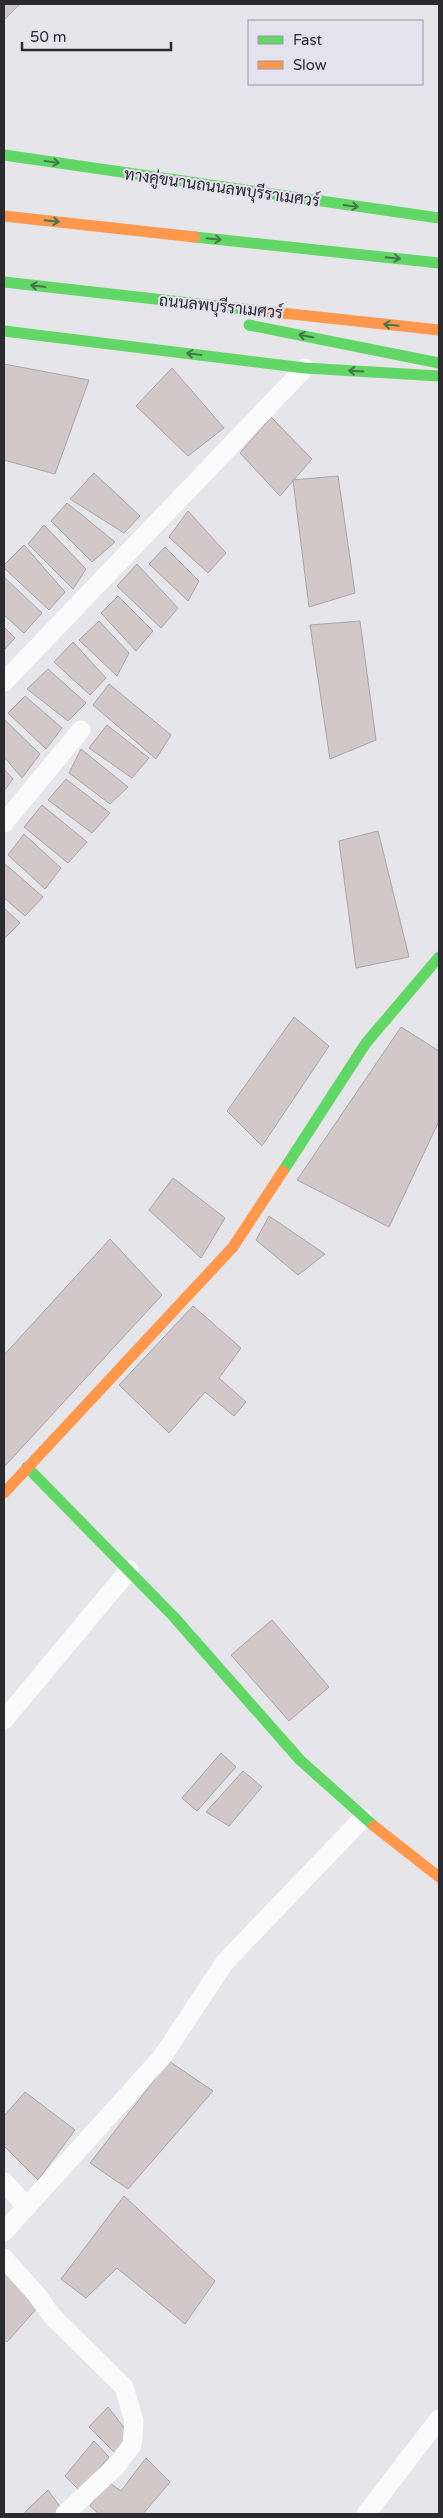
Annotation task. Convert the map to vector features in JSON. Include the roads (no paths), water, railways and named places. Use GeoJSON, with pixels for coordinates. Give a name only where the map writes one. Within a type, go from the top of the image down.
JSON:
{"type":"FeatureCollection","features":[{"type":"Feature","properties":{"kind":"main road","name":"ทางคู่ขนานถนนลพบุรีราเมศวร์"},"geometry":{"type":"LineString","coordinates":[[4,155],[439,218]]}},
{"type":"Feature","properties":{"kind":"main road"},"geometry":{"type":"LineString","coordinates":[[4,216],[439,263]]}},
{"type":"Feature","properties":{"kind":"main road","name":"ถนนลพบุรีราเมศวร์"},"geometry":{"type":"LineString","coordinates":[[4,282],[439,330]]}},
{"type":"Feature","properties":{"kind":"main road"},"geometry":{"type":"LineString","coordinates":[[59,288],[205,317]]}},
{"type":"Feature","properties":{"kind":"main road"},"geometry":{"type":"LineString","coordinates":[[234,322],[439,363]]}},
{"type":"Feature","properties":{"kind":"main road"},"geometry":{"type":"LineString","coordinates":[[4,330],[305,368],[439,376]]}},
{"type":"Feature","properties":{"kind":"main road"},"geometry":{"type":"LineString","coordinates":[[4,1493],[233,1247],[366,1043],[439,957]]}},
{"type":"Feature","properties":{"kind":"main road"},"geometry":{"type":"LineString","coordinates":[[27,1467],[174,1617],[300,1760],[363,1818],[439,1877]]}},
{"type":"Feature","properties":{"kind":"street"},"geometry":{"type":"LineString","coordinates":[[4,682],[305,368]]}},
{"type":"Feature","properties":{"kind":"street"},"geometry":{"type":"LineString","coordinates":[[4,823],[81,730]]}},
{"type":"Feature","properties":{"kind":"street"},"geometry":{"type":"LineString","coordinates":[[4,1720],[129,1570]]}},
{"type":"Feature","properties":{"kind":"street"},"geometry":{"type":"LineString","coordinates":[[4,2232],[162,2057],[225,1962],[363,1818]]}},
{"type":"Feature","properties":{"kind":"street"},"geometry":{"type":"LineString","coordinates":[[4,2182],[27,2207]]}},
{"type":"Feature","properties":{"kind":"street"},"geometry":{"type":"LineString","coordinates":[[4,2258],[38,2295],[52,2316],[124,2387],[134,2420],[132,2444],[116,2466],[65,2514]]}},
{"type":"Feature","properties":{"kind":"street"},"geometry":{"type":"LineString","coordinates":[[366,2514],[439,2419]]}}]}
